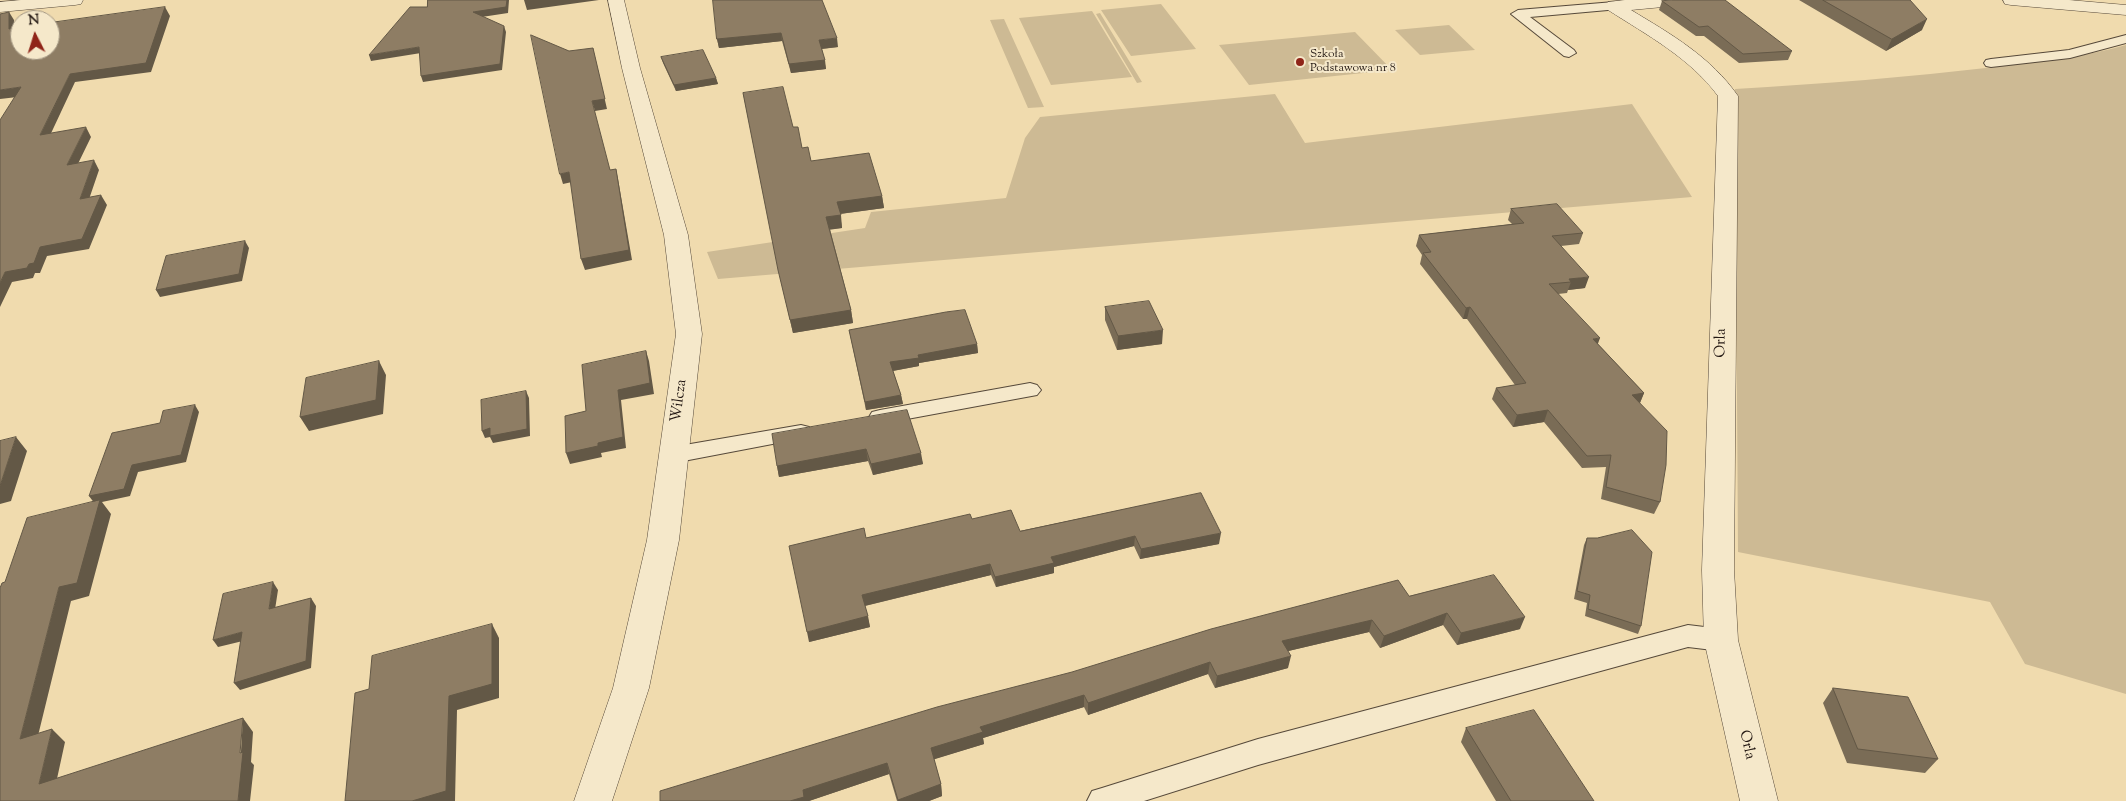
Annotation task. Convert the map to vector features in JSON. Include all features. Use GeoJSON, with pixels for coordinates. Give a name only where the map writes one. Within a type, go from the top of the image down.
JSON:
{"type":"FeatureCollection","features":[{"type":"Feature","properties":{"kind":"street"},"geometry":{"type":"LineString","coordinates":[[0,7],[75,0]]}},
{"type":"Feature","properties":{"kind":"street","name":"Wilcza"},"geometry":{"type":"LineString","coordinates":[[593,801],[631,688],[663,540],[689,334],[676,235],[631,68],[616,0]]}},
{"type":"Feature","properties":{"kind":"street"},"geometry":{"type":"LineString","coordinates":[[1614,6],[1684,0]]}},
{"type":"Feature","properties":{"kind":"street"},"geometry":{"type":"LineString","coordinates":[[2011,0],[2126,10]]}},
{"type":"Feature","properties":{"kind":"street","name":"Orla"},"geometry":{"type":"LineString","coordinates":[[1614,6],[1691,58],[1715,77],[1728,96],[1718,570],[1721,640],[1759,801]]}},
{"type":"Feature","properties":{"kind":"lane"},"geometry":{"type":"LineString","coordinates":[[1538,0],[1552,11]]}},
{"type":"Feature","properties":{"kind":"lane"},"geometry":{"type":"LineString","coordinates":[[1569,53],[1518,14],[1614,6]]}},
{"type":"Feature","properties":{"kind":"lane"},"geometry":{"type":"LineString","coordinates":[[1991,63],[2070,54],[2126,39]]}},
{"type":"Feature","properties":{"kind":"lane"},"geometry":{"type":"LineString","coordinates":[[864,420],[1030,390]]}},
{"type":"Feature","properties":{"kind":"lane"},"geometry":{"type":"LineString","coordinates":[[673,455],[825,427]]}},
{"type":"Feature","properties":{"kind":"lane"},"geometry":{"type":"LineString","coordinates":[[1102,801],[1258,752],[1688,636],[1721,640]]}},
{"type":"Feature","properties":{"kind":"shaded area"},"geometry":{"type":"Polygon","coordinates":[[[1161,4],[1196,49],[1131,56],[1101,10],[1161,4]]]}},
{"type":"Feature","properties":{"kind":"shaded area"},"geometry":{"type":"Polygon","coordinates":[[[1092,11],[1132,77],[1051,85],[1019,18],[1092,11]]]}},
{"type":"Feature","properties":{"kind":"shaded area"},"geometry":{"type":"Polygon","coordinates":[[[1100,13],[1142,82],[1137,83],[1096,14],[1100,13]]]}},
{"type":"Feature","properties":{"kind":"shaded area"},"geometry":{"type":"Polygon","coordinates":[[[1004,19],[1044,107],[1028,108],[990,20],[1004,19]]]}},
{"type":"Feature","properties":{"kind":"shaded area"},"geometry":{"type":"Polygon","coordinates":[[[1449,25],[1475,50],[1420,55],[1395,30],[1449,25]]]}},
{"type":"Feature","properties":{"kind":"shaded area"},"geometry":{"type":"Polygon","coordinates":[[[1355,32],[1392,70],[1249,85],[1219,45],[1355,32]]]}},
{"type":"Feature","properties":{"kind":"shaded area"},"geometry":{"type":"Polygon","coordinates":[[[2126,45],[2126,694],[2025,664],[1990,602],[1738,552],[1735,89],[1865,80],[1995,67],[2078,56],[2126,45]]]}},
{"type":"Feature","properties":{"kind":"shaded area"},"geometry":{"type":"Polygon","coordinates":[[[1275,94],[1305,143],[1632,104],[1692,197],[718,279],[707,252],[865,228],[871,212],[1006,198],[1025,138],[1040,117],[1275,94]]]}},
{"type":"Feature","properties":{"kind":"building"},"geometry":{"type":"Polygon","coordinates":[[[428,0],[507,0],[506,7],[473,12],[504,26],[500,64],[421,76],[419,47],[369,55],[410,7],[427,7],[428,0]]]}},
{"type":"Feature","properties":{"kind":"building"},"geometry":{"type":"Polygon","coordinates":[[[713,0],[822,0],[837,38],[819,40],[825,60],[789,64],[781,33],[717,39],[713,0]]]}},
{"type":"Feature","properties":{"kind":"building"},"geometry":{"type":"Polygon","coordinates":[[[1725,0],[1792,51],[1743,54],[1708,26],[1699,27],[1662,1],[1725,0]]]}},
{"type":"Feature","properties":{"kind":"building"},"geometry":{"type":"Polygon","coordinates":[[[1823,0],[1910,0],[1927,19],[1892,39],[1823,0]]]}},
{"type":"Feature","properties":{"kind":"building"},"geometry":{"type":"Polygon","coordinates":[[[165,7],[146,63],[70,74],[40,135],[86,127],[67,165],[94,160],[80,199],[101,195],[82,239],[40,247],[34,263],[29,264],[27,268],[5,272],[0,283],[0,120],[21,87],[0,90],[0,14],[9,12],[10,60],[60,60],[60,22],[165,7]]]}},
{"type":"Feature","properties":{"kind":"building"},"geometry":{"type":"Polygon","coordinates":[[[531,35],[569,51],[593,48],[605,99],[592,101],[610,170],[616,169],[629,250],[581,259],[569,172],[560,174],[531,35]]]}},
{"type":"Feature","properties":{"kind":"building"},"geometry":{"type":"Polygon","coordinates":[[[703,50],[716,78],[674,85],[661,57],[703,50]]]}},
{"type":"Feature","properties":{"kind":"building"},"geometry":{"type":"Polygon","coordinates":[[[783,87],[793,127],[798,127],[802,148],[808,147],[811,161],[869,153],[882,196],[837,202],[841,215],[826,217],[851,310],[790,320],[778,270],[743,93],[783,87]]]}},
{"type":"Feature","properties":{"kind":"building"},"geometry":{"type":"Polygon","coordinates":[[[1557,204],[1583,233],[1552,236],[1589,277],[1569,279],[1571,282],[1549,284],[1600,338],[1593,339],[1644,393],[1632,395],[1667,431],[1666,465],[1660,502],[1606,487],[1611,455],[1587,456],[1548,410],[1517,415],[1496,388],[1526,383],[1470,307],[1466,308],[1423,253],[1431,252],[1419,235],[1524,223],[1511,209],[1557,204]]]}},
{"type":"Feature","properties":{"kind":"building"},"geometry":{"type":"Polygon","coordinates":[[[245,241],[239,274],[156,290],[166,256],[245,241]]]}},
{"type":"Feature","properties":{"kind":"building"},"geometry":{"type":"Polygon","coordinates":[[[1149,301],[1163,330],[1118,336],[1105,307],[1149,301]]]}},
{"type":"Feature","properties":{"kind":"building"},"geometry":{"type":"Polygon","coordinates":[[[965,310],[977,344],[918,355],[919,358],[890,362],[901,395],[865,402],[849,330],[965,310]]]}},
{"type":"Feature","properties":{"kind":"building"},"geometry":{"type":"Polygon","coordinates":[[[646,351],[650,383],[618,390],[623,437],[598,443],[598,446],[566,453],[565,416],[586,411],[582,365],[646,351]]]}},
{"type":"Feature","properties":{"kind":"building"},"geometry":{"type":"Polygon","coordinates":[[[379,361],[376,400],[300,417],[306,378],[379,361]]]}},
{"type":"Feature","properties":{"kind":"building"},"geometry":{"type":"Polygon","coordinates":[[[526,391],[527,429],[490,436],[490,428],[482,431],[481,400],[526,391]]]}},
{"type":"Feature","properties":{"kind":"building"},"geometry":{"type":"Polygon","coordinates":[[[195,405],[181,455],[132,465],[124,489],[89,496],[112,433],[160,423],[163,411],[195,405]]]}},
{"type":"Feature","properties":{"kind":"building"},"geometry":{"type":"Polygon","coordinates":[[[907,410],[921,453],[871,464],[866,449],[777,466],[772,434],[907,410]]]}},
{"type":"Feature","properties":{"kind":"building"},"geometry":{"type":"Polygon","coordinates":[[[16,437],[0,486],[0,441],[16,437]]]}},
{"type":"Feature","properties":{"kind":"building"},"geometry":{"type":"Polygon","coordinates":[[[1201,493],[1221,533],[1141,549],[1135,536],[1051,557],[1054,563],[995,577],[990,564],[862,595],[868,616],[807,632],[789,546],[864,528],[866,538],[970,514],[972,519],[1011,510],[1020,531],[1201,493]]]}},
{"type":"Feature","properties":{"kind":"building"},"geometry":{"type":"Polygon","coordinates":[[[100,500],[77,583],[59,587],[20,739],[52,729],[39,784],[243,718],[240,753],[243,752],[238,801],[0,801],[0,588],[2,583],[5,582],[27,518],[100,500]]]}},
{"type":"Feature","properties":{"kind":"building"},"geometry":{"type":"Polygon","coordinates":[[[1632,530],[1652,552],[1641,626],[1588,609],[1590,595],[1577,591],[1587,538],[1597,538],[1632,530]]]}},
{"type":"Feature","properties":{"kind":"building"},"geometry":{"type":"Polygon","coordinates":[[[1494,575],[1525,617],[1461,633],[1447,613],[1384,636],[1372,620],[1282,641],[1291,656],[1217,676],[1210,662],[1088,703],[1084,695],[980,727],[983,732],[931,748],[941,784],[898,800],[887,763],[803,790],[804,797],[790,801],[660,801],[660,791],[937,707],[1072,672],[1211,629],[1398,580],[1409,596],[1494,575]]]}},
{"type":"Feature","properties":{"kind":"building"},"geometry":{"type":"Polygon","coordinates":[[[273,582],[269,609],[311,598],[306,661],[234,683],[242,632],[213,640],[223,594],[273,582]]]}},
{"type":"Feature","properties":{"kind":"building"},"geometry":{"type":"Polygon","coordinates":[[[492,624],[492,684],[449,696],[446,791],[412,801],[345,801],[355,693],[369,689],[372,656],[492,624]]]}},
{"type":"Feature","properties":{"kind":"building"},"geometry":{"type":"Polygon","coordinates":[[[1833,688],[1908,697],[1938,759],[1858,749],[1833,688]]]}},
{"type":"Feature","properties":{"kind":"building"},"geometry":{"type":"Polygon","coordinates":[[[1534,710],[1594,801],[1511,801],[1466,728],[1534,710]]]}},
{"type":"Feature","properties":{"kind":"place","name":"Szkoła Podstawowa nr 8"},"geometry":{"type":"Point","coordinates":[1300,62]}}]}
